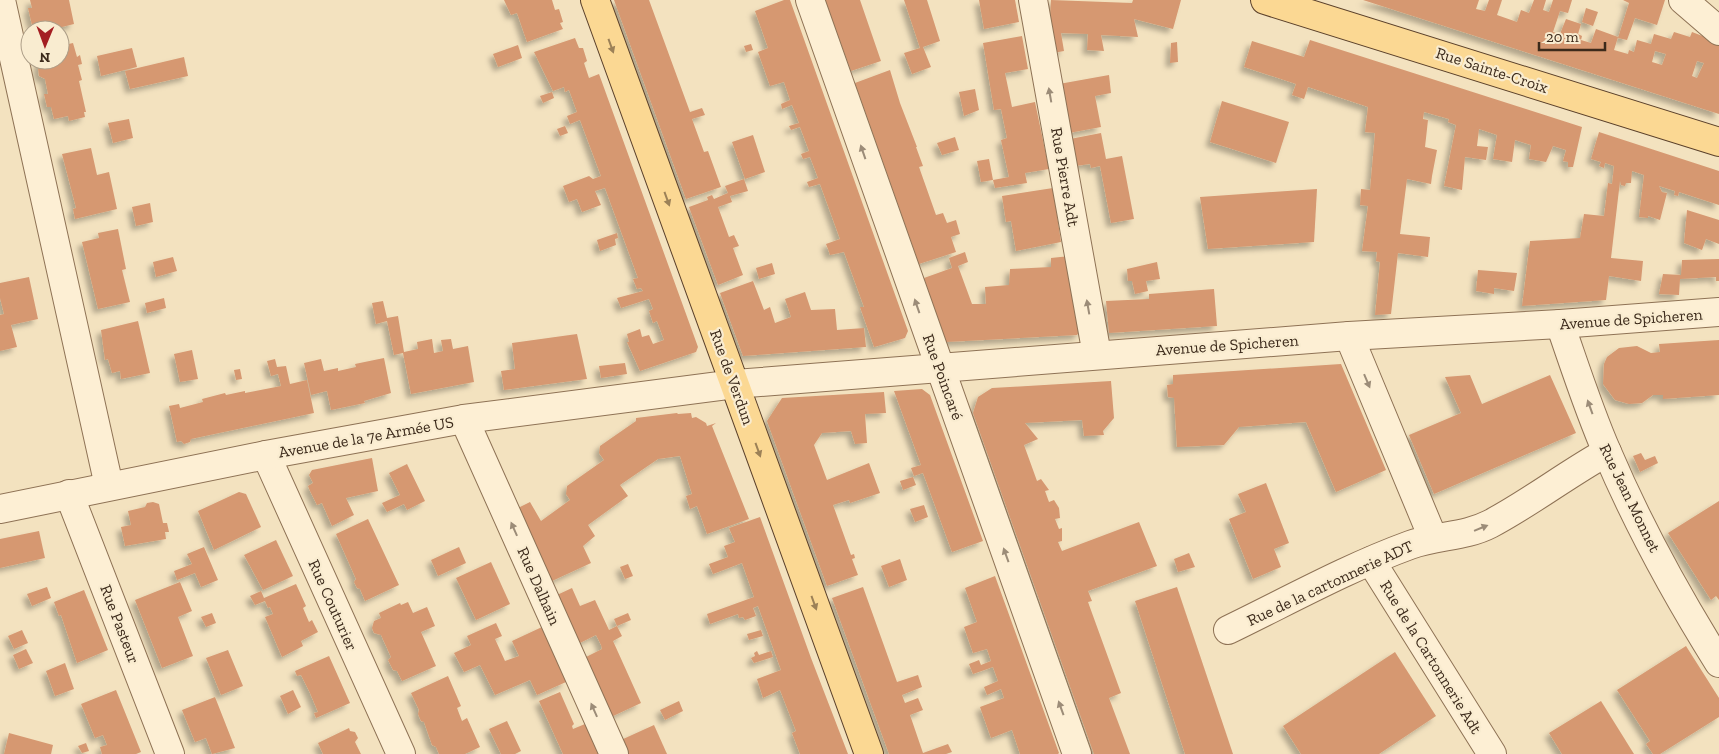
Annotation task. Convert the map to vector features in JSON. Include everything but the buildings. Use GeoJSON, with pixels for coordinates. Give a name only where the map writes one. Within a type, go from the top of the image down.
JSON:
{"type":"FeatureCollection","features":[{"type":"Feature","properties":{"kind":"main road","name":"Rue de Verdun"},"geometry":{"type":"LineString","coordinates":[[595,0],[869,754]]}},
{"type":"Feature","properties":{"kind":"main road","name":"Rue Sainte-Croix"},"geometry":{"type":"LineString","coordinates":[[1265,0],[1719,142]]}},
{"type":"Feature","properties":{"kind":"street"},"geometry":{"type":"LineString","coordinates":[[1,0],[109,486]]}},
{"type":"Feature","properties":{"kind":"street","name":"Rue Poincaré"},"geometry":{"type":"LineString","coordinates":[[810,0],[1077,754]]}},
{"type":"Feature","properties":{"kind":"street","name":"Rue Pierre Adt"},"geometry":{"type":"LineString","coordinates":[[1033,0],[1097,355]]}},
{"type":"Feature","properties":{"kind":"street"},"geometry":{"type":"LineString","coordinates":[[1683,0],[1719,31]]}},
{"type":"Feature","properties":{"kind":"street","name":"Avenue de Spicheren"},"geometry":{"type":"LineString","coordinates":[[734,384],[1349,336],[1560,324],[1719,312]]}},
{"type":"Feature","properties":{"kind":"street","name":"Rue Jean Monnet"},"geometry":{"type":"LineString","coordinates":[[1560,324],[1607,452],[1653,546],[1719,663]]}},
{"type":"Feature","properties":{"kind":"street","name":"Rue de la cartonnerie ADT"},"geometry":{"type":"LineString","coordinates":[[1349,336],[1433,538]]}},
{"type":"Feature","properties":{"kind":"street","name":"Avenue de la 7e Armée US"},"geometry":{"type":"LineString","coordinates":[[0,509],[266,455],[464,419],[734,384]]}},
{"type":"Feature","properties":{"kind":"street","name":"Rue Dalhain"},"geometry":{"type":"LineString","coordinates":[[464,419],[614,754]]}},
{"type":"Feature","properties":{"kind":"street","name":"Rue de la cartonnerie ADT"},"geometry":{"type":"LineString","coordinates":[[1228,630],[1371,561],[1433,538],[1465,534],[1490,524],[1607,452]]}},
{"type":"Feature","properties":{"kind":"street","name":"Rue Couturier"},"geometry":{"type":"LineString","coordinates":[[266,455],[401,754]]}},
{"type":"Feature","properties":{"kind":"street","name":"Rue Pasteur"},"geometry":{"type":"LineString","coordinates":[[69,494],[170,754]]}},
{"type":"Feature","properties":{"kind":"street","name":"Rue de la Cartonnerie Adt"},"geometry":{"type":"LineString","coordinates":[[1371,561],[1492,754]]}}]}
